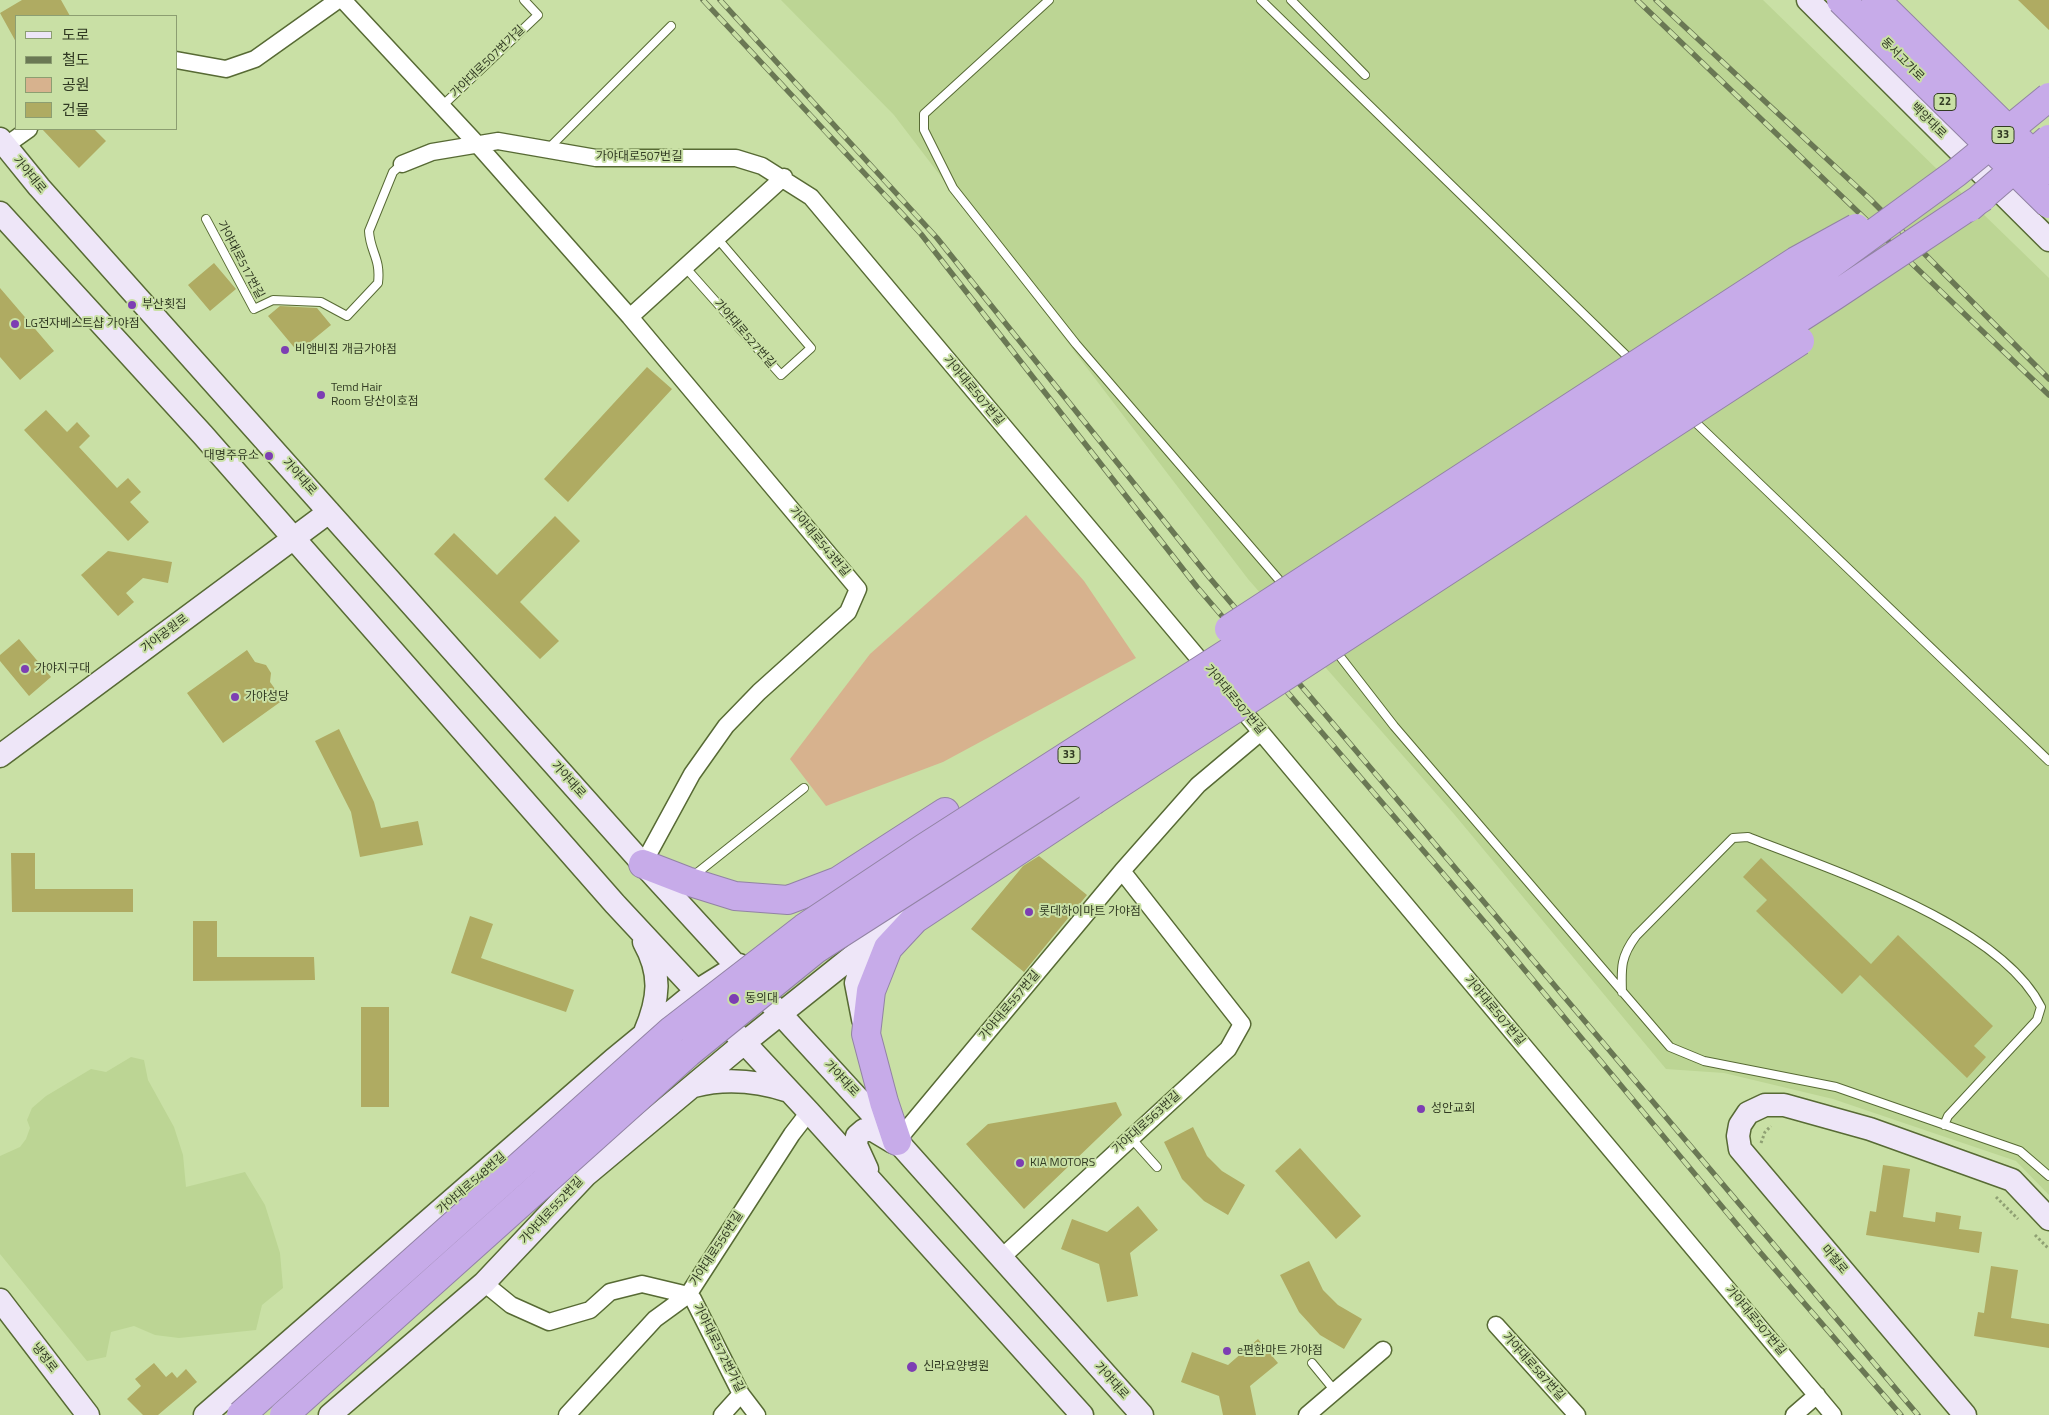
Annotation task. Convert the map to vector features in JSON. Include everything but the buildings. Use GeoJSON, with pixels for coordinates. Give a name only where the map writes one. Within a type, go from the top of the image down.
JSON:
{"type":"FeatureCollection","features":[{"type":"Feature","properties":{"kind":"highway","name":"동서고가로"},"geometry":{"type":"LineString","coordinates":[[1841,0],[2049,204]]}},
{"type":"Feature","properties":{"kind":"highway","name":"동서고가로"},"geometry":{"type":"LineString","coordinates":[[1876,0],[2049,170]]}},
{"type":"Feature","properties":{"kind":"highway","name":"33"},"geometry":{"type":"LineString","coordinates":[[241,1415],[672,1030],[804,928],[932,842],[1815,276],[1956,173],[2049,97]]}},
{"type":"Feature","properties":{"kind":"highway","name":"33"},"geometry":{"type":"LineString","coordinates":[[284,1415],[688,1053],[816,949],[1834,296],[2044,145]]}},
{"type":"Feature","properties":{"kind":"highway"},"geometry":{"type":"LineString","coordinates":[[643,864],[687,881],[735,896],[788,900],[838,881],[1796,261],[1956,173]]}},
{"type":"Feature","properties":{"kind":"highway"},"geometry":{"type":"LineString","coordinates":[[901,1145],[884,1102],[866,1034],[872,991],[888,948],[915,919],[1850,308],[1984,187]]}},
{"type":"Feature","properties":{"kind":"main road","name":"백양대로"},"geometry":{"type":"LineString","coordinates":[[1808,0],[1924,117],[1984,187],[2049,240]]}},
{"type":"Feature","properties":{"kind":"main road"},"geometry":{"type":"LineString","coordinates":[[1890,0],[1965,75],[2044,145],[2049,123]]}},
{"type":"Feature","properties":{"kind":"main road"},"geometry":{"type":"LineString","coordinates":[[1924,117],[1956,126],[1974,108],[1965,75]]}},
{"type":"Feature","properties":{"kind":"main road","name":"가야대로"},"geometry":{"type":"LineString","coordinates":[[2,142],[45,194],[643,864],[901,1145],[1142,1415]]}},
{"type":"Feature","properties":{"kind":"main road"},"geometry":{"type":"LineString","coordinates":[[2,219],[203,435],[632,921],[809,1112],[1082,1415]]}},
{"type":"Feature","properties":{"kind":"main road","name":"가야공원로"},"geometry":{"type":"LineString","coordinates":[[0,756],[329,512]]}},
{"type":"Feature","properties":{"kind":"main road"},"geometry":{"type":"LineString","coordinates":[[775,899],[800,909],[898,877],[963,840],[889,917],[868,944],[856,983],[866,1034]]}},
{"type":"Feature","properties":{"kind":"main road","name":"가야대로548번길"},"geometry":{"type":"LineString","coordinates":[[207,1413],[644,1034],[697,991],[738,966],[898,877]]}},
{"type":"Feature","properties":{"kind":"main road"},"geometry":{"type":"LineString","coordinates":[[632,921],[650,953],[656,975],[657,994],[654,1010],[644,1034]]}},
{"type":"Feature","properties":{"kind":"main road","name":"가야대로552번길"},"geometry":{"type":"LineString","coordinates":[[330,1415],[484,1283],[586,1175],[744,1042],[868,944]]}},
{"type":"Feature","properties":{"kind":"main road"},"geometry":{"type":"LineString","coordinates":[[690,1087],[723,1080],[775,1086],[789,1091]]}},
{"type":"Feature","properties":{"kind":"main road"},"geometry":{"type":"LineString","coordinates":[[1770,1114],[1784,1105],[1870,1129],[2012,1180],[2049,1219]]}},
{"type":"Feature","properties":{"kind":"main road","name":"마철로"},"geometry":{"type":"LineString","coordinates":[[1770,1114],[1748,1113],[1740,1125],[1738,1136],[1740,1149],[1965,1415]]}},
{"type":"Feature","properties":{"kind":"main road"},"geometry":{"type":"LineString","coordinates":[[873,1183],[856,1145],[857,1136],[864,1130],[873,1130],[901,1145]]}},
{"type":"Feature","properties":{"kind":"main road","name":"냉정로"},"geometry":{"type":"LineString","coordinates":[[0,1300],[88,1415]]}},
{"type":"Feature","properties":{"kind":"street"},"geometry":{"type":"LineString","coordinates":[[178,60],[226,69],[254,59],[338,0]]}},
{"type":"Feature","properties":{"kind":"street","name":"가야대로507번가길"},"geometry":{"type":"LineString","coordinates":[[343,0],[441,107]]}},
{"type":"Feature","properties":{"kind":"street"},"geometry":{"type":"LineString","coordinates":[[441,107],[477,144],[630,317],[784,178]]}},
{"type":"Feature","properties":{"kind":"street"},"geometry":{"type":"LineString","coordinates":[[2,142],[27,130]]}},
{"type":"Feature","properties":{"kind":"street","name":"가야대로507번길"},"geometry":{"type":"LineString","coordinates":[[402,164],[432,152],[498,141],[596,158],[736,158],[762,166],[784,178],[811,197],[1833,1415]]}},
{"type":"Feature","properties":{"kind":"street","name":"가야대로543번길"},"geometry":{"type":"LineString","coordinates":[[630,317],[858,589],[848,612],[771,680],[726,726],[692,774],[643,864]]}},
{"type":"Feature","properties":{"kind":"street","name":"가야대로557번길"},"geometry":{"type":"LineString","coordinates":[[901,1145],[1122,871],[1198,785],[1261,732]]}},
{"type":"Feature","properties":{"kind":"street","name":"가야대로563번길"},"geometry":{"type":"LineString","coordinates":[[1001,1258],[1228,1049],[1242,1024],[1122,871]]}},
{"type":"Feature","properties":{"kind":"street","name":"가야대로556번길"},"geometry":{"type":"LineString","coordinates":[[567,1415],[655,1319],[688,1295],[776,1158],[809,1112]]}},
{"type":"Feature","properties":{"kind":"street","name":"가야대로572번가길"},"geometry":{"type":"LineString","coordinates":[[484,1283],[511,1305],[549,1322],[590,1310],[610,1292],[642,1284],[688,1295],[693,1299],[741,1394],[757,1415]]}},
{"type":"Feature","properties":{"kind":"street","name":"가야대로587번길"},"geometry":{"type":"LineString","coordinates":[[1496,1325],[1570,1413]]}},
{"type":"Feature","properties":{"kind":"street"},"geometry":{"type":"LineString","coordinates":[[1308,1415],[1384,1350]]}},
{"type":"Feature","properties":{"kind":"street"},"geometry":{"type":"LineString","coordinates":[[722,1415],[741,1394]]}},
{"type":"Feature","properties":{"kind":"street"},"geometry":{"type":"LineString","coordinates":[[1794,1415],[1817,1395]]}},
{"type":"Feature","properties":{"kind":"lane","name":"가야대로507번가길"},"geometry":{"type":"LineString","coordinates":[[441,107],[538,15],[524,0]]}},
{"type":"Feature","properties":{"kind":"lane"},"geometry":{"type":"LineString","coordinates":[[1050,0],[924,114],[924,130],[953,188],[1070,337],[1278,577],[1321,632]]}},
{"type":"Feature","properties":{"kind":"lane"},"geometry":{"type":"LineString","coordinates":[[1261,0],[1660,388]]}},
{"type":"Feature","properties":{"kind":"lane"},"geometry":{"type":"LineString","coordinates":[[1291,0],[1365,75]]}},
{"type":"Feature","properties":{"kind":"lane"},"geometry":{"type":"LineString","coordinates":[[547,150],[671,26]]}},
{"type":"Feature","properties":{"kind":"lane","name":"가야대로517번길"},"geometry":{"type":"LineString","coordinates":[[206,219],[254,309],[273,300],[321,302],[347,316],[378,283],[379,263],[370,240],[369,231],[393,172],[402,164]]}},
{"type":"Feature","properties":{"kind":"lane","name":"가야대로527번길"},"geometry":{"type":"LineString","coordinates":[[685,267],[781,375],[811,348],[718,238]]}},
{"type":"Feature","properties":{"kind":"lane"},"geometry":{"type":"LineString","coordinates":[[1667,394],[2049,761]]}},
{"type":"Feature","properties":{"kind":"lane"},"geometry":{"type":"LineString","coordinates":[[1327,640],[1394,726],[1670,1047],[1704,1061],[1836,1087],[2020,1151],[2049,1176]]}},
{"type":"Feature","properties":{"kind":"lane"},"geometry":{"type":"LineString","coordinates":[[687,881],[804,788]]}},
{"type":"Feature","properties":{"kind":"lane"},"geometry":{"type":"LineString","coordinates":[[1622,992],[1621,969],[1624,951],[1733,838],[1748,837],[1856,880],[1939,918],[1975,938],[2018,974],[2041,1007],[2037,1020],[1948,1116],[1944,1125]]}},
{"type":"Feature","properties":{"kind":"lane"},"geometry":{"type":"LineString","coordinates":[[1131,1138],[1157,1167]]}},
{"type":"Feature","properties":{"kind":"lane"},"geometry":{"type":"LineString","coordinates":[[1312,1363],[1335,1391]]}},
{"type":"Feature","properties":{"kind":"path"},"geometry":{"type":"LineString","coordinates":[[1761,1151],[1760,1144],[1770,1114]]}},
{"type":"Feature","properties":{"kind":"path"},"geometry":{"type":"LineString","coordinates":[[1995,1195],[2022,1222]]}},
{"type":"Feature","properties":{"kind":"path"},"geometry":{"type":"LineString","coordinates":[[2029,1229],[2049,1249]]}},
{"type":"Feature","properties":{"kind":"shaded area"},"geometry":{"type":"Polygon","coordinates":[[[781,0],[1763,0],[2049,278],[2049,1195],[2016,1161],[1833,1099],[1724,1073],[1666,1069],[1454,814],[1248,579],[894,115],[781,0]]]}},
{"type":"Feature","properties":{"kind":"shaded area"},"geometry":{"type":"Polygon","coordinates":[[[131,1057],[144,1060],[148,1080],[174,1127],[183,1155],[186,1187],[245,1172],[265,1205],[280,1253],[283,1288],[262,1305],[256,1330],[179,1338],[155,1335],[134,1326],[111,1332],[106,1357],[87,1361],[0,1254],[0,1156],[20,1147],[26,1139],[30,1128],[27,1120],[32,1108],[46,1096],[91,1069],[106,1072],[131,1057]]]}},
{"type":"Feature","properties":{"kind":"green space"},"geometry":{"type":"Polygon","coordinates":[[[1026,515],[1084,581],[1136,658],[943,762],[826,806],[790,759],[870,654],[1026,515]]]}},
{"type":"Feature","properties":{"kind":"railway"},"geometry":{"type":"LineString","coordinates":[[703,0],[921,234],[1197,587],[1488,926],[1759,1251],[1901,1415]]}},
{"type":"Feature","properties":{"kind":"railway"},"geometry":{"type":"LineString","coordinates":[[720,0],[937,238],[1209,577],[1918,1415]]}},
{"type":"Feature","properties":{"kind":"railway"},"geometry":{"type":"LineString","coordinates":[[1637,0],[2049,395]]}},
{"type":"Feature","properties":{"kind":"railway"},"geometry":{"type":"LineString","coordinates":[[1656,0],[1870,199],[2049,379]]}},
{"type":"Feature","properties":{"kind":"place","name":"부산횟집"},"geometry":{"type":"Point","coordinates":[132,305]}},
{"type":"Feature","properties":{"kind":"place","name":"LG전자베스트샵 가야점"},"geometry":{"type":"Point","coordinates":[15,324]}},
{"type":"Feature","properties":{"kind":"place","name":"비앤비짐 개금가야점"},"geometry":{"type":"Point","coordinates":[285,350]}},
{"type":"Feature","properties":{"kind":"place","name":"Temd Hair Room 당산이호점"},"geometry":{"type":"Point","coordinates":[321,395]}},
{"type":"Feature","properties":{"kind":"place","name":"대명주유소"},"geometry":{"type":"Point","coordinates":[269,456]}},
{"type":"Feature","properties":{"kind":"place","name":"가야지구대"},"geometry":{"type":"Point","coordinates":[25,669]}},
{"type":"Feature","properties":{"kind":"place","name":"가야성당"},"geometry":{"type":"Point","coordinates":[235,697]}},
{"type":"Feature","properties":{"kind":"place","name":"롯데하이마트 가야점"},"geometry":{"type":"Point","coordinates":[1029,912]}},
{"type":"Feature","properties":{"kind":"place","name":"동의대"},"geometry":{"type":"Point","coordinates":[734,999]}},
{"type":"Feature","properties":{"kind":"place","name":"성안교회"},"geometry":{"type":"Point","coordinates":[1421,1109]}},
{"type":"Feature","properties":{"kind":"place","name":"KIA MOTORS"},"geometry":{"type":"Point","coordinates":[1020,1163]}},
{"type":"Feature","properties":{"kind":"place","name":"e편한마트 가야점"},"geometry":{"type":"Point","coordinates":[1227,1351]}},
{"type":"Feature","properties":{"kind":"place","name":"신라요양병원"},"geometry":{"type":"Point","coordinates":[912,1367]}}]}
